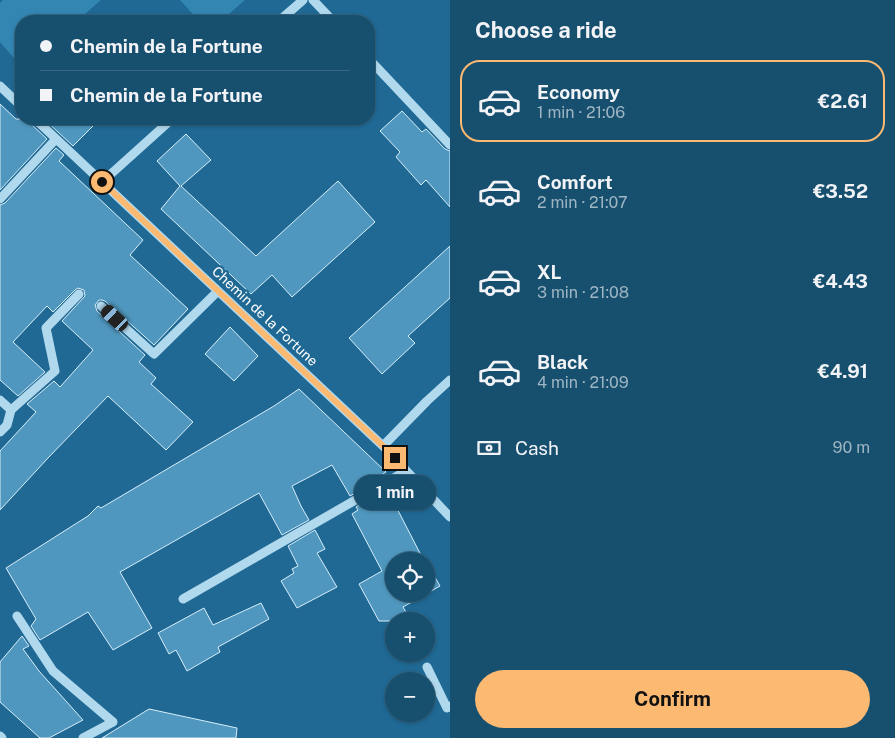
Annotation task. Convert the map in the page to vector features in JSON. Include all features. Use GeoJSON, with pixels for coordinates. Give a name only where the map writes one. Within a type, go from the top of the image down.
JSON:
{"type":"FeatureCollection","features":[{"type":"Feature","properties":{"kind":"street"},"geometry":{"type":"LineString","coordinates":[[286,15],[303,0]]}},
{"type":"Feature","properties":{"kind":"street"},"geometry":{"type":"LineString","coordinates":[[313,0],[327,15]]}},
{"type":"Feature","properties":{"kind":"street"},"geometry":{"type":"LineString","coordinates":[[375,65],[450,145]]}},
{"type":"Feature","properties":{"kind":"street"},"geometry":{"type":"LineString","coordinates":[[0,86],[15,100]]}},
{"type":"Feature","properties":{"kind":"street","name":"Chemin de la Fortune"},"geometry":{"type":"LineString","coordinates":[[41,125],[383,446],[450,518]]}},
{"type":"Feature","properties":{"kind":"street"},"geometry":{"type":"LineString","coordinates":[[102,182],[165,125]]}},
{"type":"Feature","properties":{"kind":"street"},"geometry":{"type":"LineString","coordinates":[[0,199],[56,139]]}},
{"type":"Feature","properties":{"kind":"street"},"geometry":{"type":"LineString","coordinates":[[102,306],[154,354],[218,291]]}},
{"type":"Feature","properties":{"kind":"street"},"geometry":{"type":"LineString","coordinates":[[0,432],[7,425],[11,410],[55,371],[46,328],[79,294]]}},
{"type":"Feature","properties":{"kind":"street"},"geometry":{"type":"LineString","coordinates":[[383,446],[450,380]]}},
{"type":"Feature","properties":{"kind":"street"},"geometry":{"type":"LineString","coordinates":[[0,400],[11,410]]}},
{"type":"Feature","properties":{"kind":"street"},"geometry":{"type":"LineString","coordinates":[[183,599],[406,471]]}},
{"type":"Feature","properties":{"kind":"street"},"geometry":{"type":"LineString","coordinates":[[17,616],[53,671],[112,722],[83,738]]}},
{"type":"Feature","properties":{"kind":"street"},"geometry":{"type":"LineString","coordinates":[[427,667],[446,708],[450,706]]}},
{"type":"Feature","properties":{"kind":"shaded area"},"geometry":{"type":"Polygon","coordinates":[[[3,0],[101,0],[84,15],[15,15],[15,59],[0,42],[0,3],[3,0]]]}},
{"type":"Feature","properties":{"kind":"shaded area"},"geometry":{"type":"Polygon","coordinates":[[[180,0],[245,0],[228,15],[194,15],[180,0]]]}},
{"type":"Feature","properties":{"kind":"building"},"geometry":{"type":"Polygon","coordinates":[[[0,104],[15,118],[15,125],[32,125],[47,139],[0,190],[0,104]]]}},
{"type":"Feature","properties":{"kind":"building"},"geometry":{"type":"Polygon","coordinates":[[[402,111],[422,132],[426,129],[445,149],[450,151],[450,207],[426,180],[421,185],[396,157],[400,152],[380,131],[402,111]]]}},
{"type":"Feature","properties":{"kind":"building"},"geometry":{"type":"Polygon","coordinates":[[[50,125],[94,125],[73,146],[50,125]]]}},
{"type":"Feature","properties":{"kind":"building"},"geometry":{"type":"Polygon","coordinates":[[[186,134],[211,160],[181,186],[256,256],[338,181],[375,222],[292,297],[272,275],[251,294],[161,209],[180,186],[157,161],[186,134]]]}},
{"type":"Feature","properties":{"kind":"building"},"geometry":{"type":"Polygon","coordinates":[[[56,148],[64,155],[59,161],[143,240],[130,255],[188,309],[154,345],[105,301],[99,300],[95,305],[97,311],[145,355],[139,362],[156,378],[151,384],[193,422],[166,450],[108,396],[0,510],[0,451],[36,412],[27,404],[54,381],[60,387],[93,350],[62,321],[85,296],[84,290],[78,288],[53,312],[47,306],[13,342],[45,372],[18,396],[0,380],[0,205],[5,203],[56,148]]]}},
{"type":"Feature","properties":{"kind":"building"},"geometry":{"type":"Polygon","coordinates":[[[450,246],[450,298],[408,336],[415,343],[382,374],[349,338],[450,246]]]}},
{"type":"Feature","properties":{"kind":"building"},"geometry":{"type":"Polygon","coordinates":[[[230,327],[258,356],[234,381],[205,354],[230,327]]]}},
{"type":"Feature","properties":{"kind":"building"},"geometry":{"type":"Polygon","coordinates":[[[299,389],[386,472],[380,476],[381,478],[350,496],[332,465],[292,486],[309,520],[282,535],[259,493],[120,572],[152,628],[113,650],[88,612],[40,640],[31,626],[36,619],[6,568],[88,516],[98,506],[101,508],[274,406],[299,389]]]}},
{"type":"Feature","properties":{"kind":"building"},"geometry":{"type":"Polygon","coordinates":[[[387,489],[419,552],[385,552],[385,602],[412,602],[403,607],[406,612],[385,612],[385,621],[379,621],[359,584],[382,571],[352,514],[358,510],[356,507],[387,489]]]}},
{"type":"Feature","properties":{"kind":"building"},"geometry":{"type":"Polygon","coordinates":[[[315,530],[325,549],[317,553],[337,587],[297,608],[281,581],[294,573],[292,569],[298,566],[288,546],[315,530]]]}},
{"type":"Feature","properties":{"kind":"building"},"geometry":{"type":"Polygon","coordinates":[[[435,577],[440,586],[435,589],[435,577]]]}},
{"type":"Feature","properties":{"kind":"building"},"geometry":{"type":"Polygon","coordinates":[[[261,603],[269,619],[218,647],[220,652],[187,671],[176,650],[169,654],[158,633],[204,608],[213,625],[261,603]]]}},
{"type":"Feature","properties":{"kind":"building"},"geometry":{"type":"Polygon","coordinates":[[[22,636],[29,646],[23,649],[39,671],[83,720],[49,738],[40,738],[0,702],[0,662],[22,636]]]}},
{"type":"Feature","properties":{"kind":"building"},"geometry":{"type":"Polygon","coordinates":[[[149,709],[237,728],[236,738],[102,738],[149,709]]]}},
{"type":"Feature","properties":{"kind":"route"},"geometry":{"type":"LineString","coordinates":[[102,182],[395,458]]}}]}
